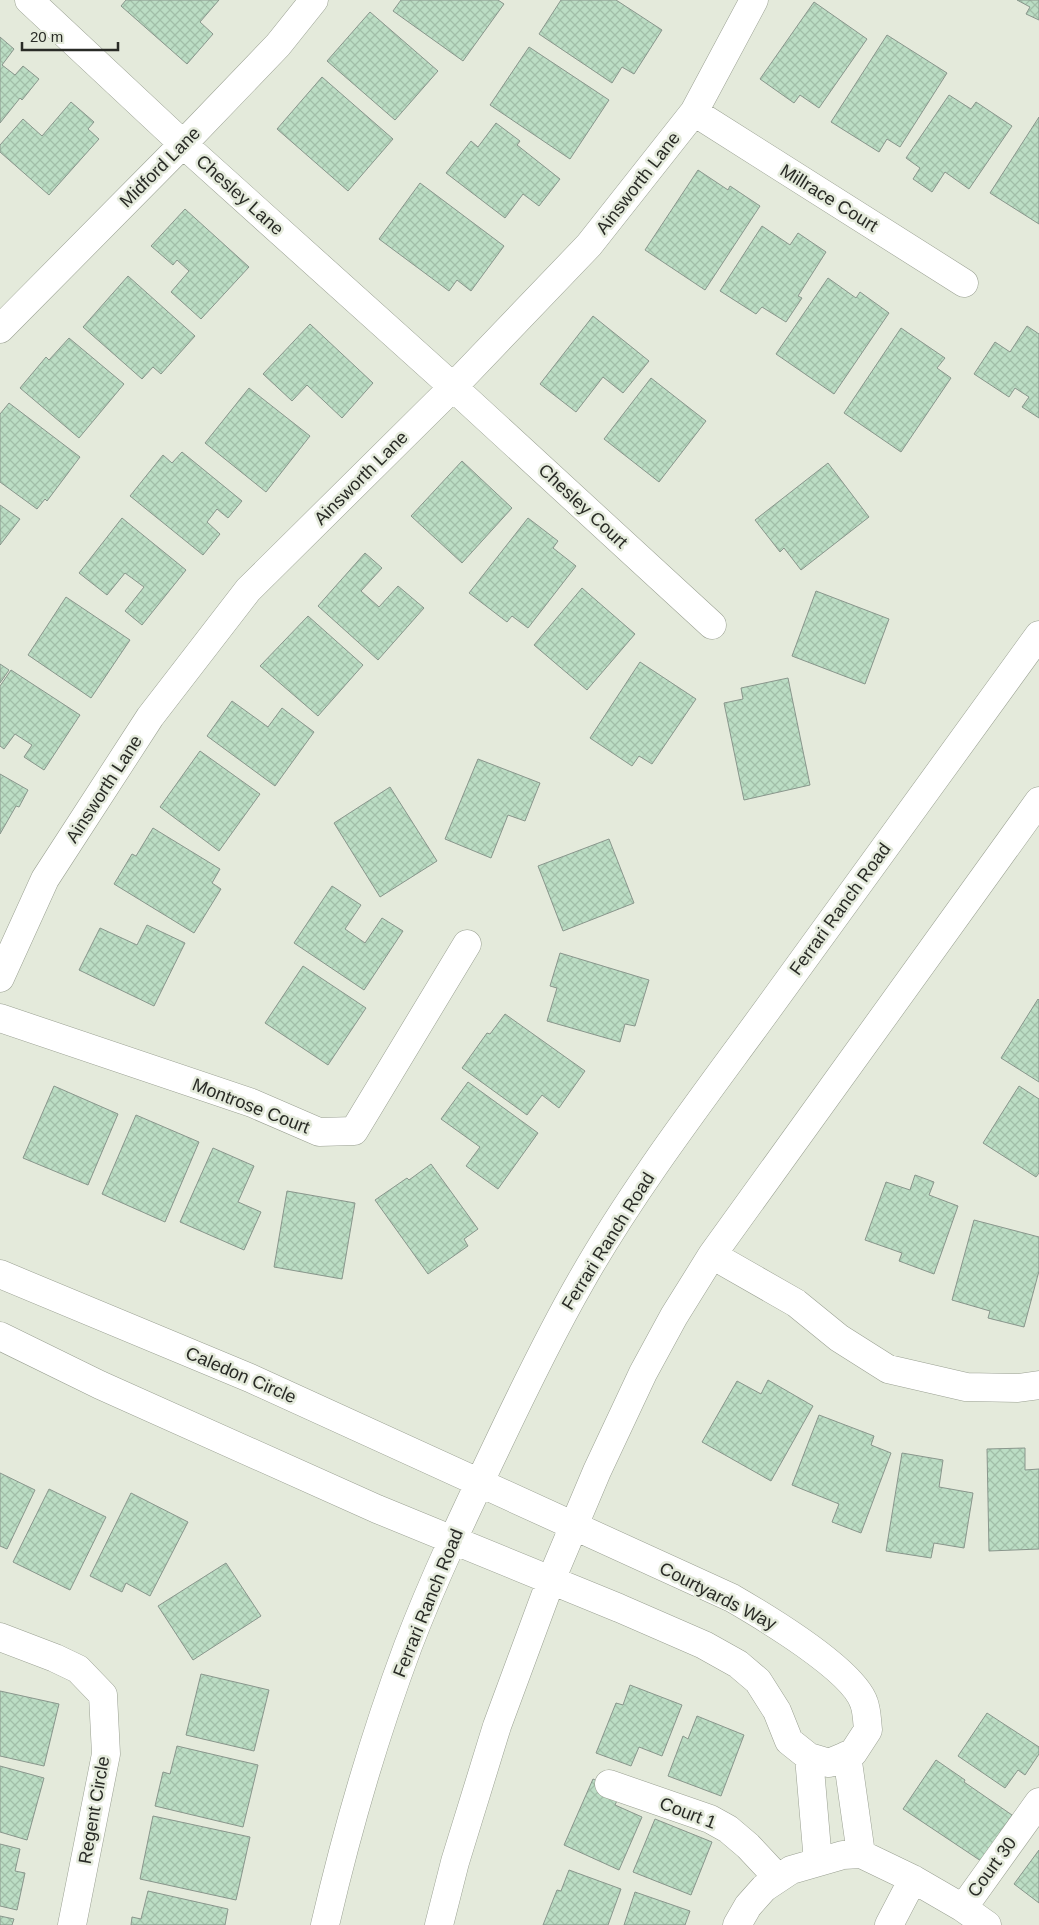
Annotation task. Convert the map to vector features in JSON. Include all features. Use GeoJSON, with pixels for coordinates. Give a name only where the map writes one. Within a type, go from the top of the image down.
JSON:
{"type":"FeatureCollection","features":[{"type":"Feature","properties":{"kind":"street","name":"Chesley Lane"},"geometry":{"type":"LineString","coordinates":[[29,0],[183,144],[453,388]]}},
{"type":"Feature","properties":{"kind":"street","name":"Midford Lane"},"geometry":{"type":"LineString","coordinates":[[0,329],[278,45],[314,0]]}},
{"type":"Feature","properties":{"kind":"street","name":"Ainsworth Lane"},"geometry":{"type":"LineString","coordinates":[[0,978],[45,879],[150,717],[248,590],[453,388],[589,245],[694,112],[754,0]]}},
{"type":"Feature","properties":{"kind":"street","name":"Millrace Court"},"geometry":{"type":"LineString","coordinates":[[694,112],[964,283]]}},
{"type":"Feature","properties":{"kind":"street","name":"Chesley Court"},"geometry":{"type":"LineString","coordinates":[[453,388],[712,626]]}},
{"type":"Feature","properties":{"kind":"street","name":"Ferrari Ranch Road"},"geometry":{"type":"LineString","coordinates":[[325,1925],[353,1811],[409,1644],[452,1540],[479,1482],[552,1334],[582,1278],[628,1205],[691,1114],[1039,635]]}},
{"type":"Feature","properties":{"kind":"street"},"geometry":{"type":"LineString","coordinates":[[439,1925],[497,1726],[551,1580],[597,1471],[642,1373],[674,1316],[712,1255],[1039,801]]}},
{"type":"Feature","properties":{"kind":"street","name":"Montrose Court"},"geometry":{"type":"LineString","coordinates":[[0,1018],[252,1103],[319,1132],[354,1131],[467,944]]}},
{"type":"Feature","properties":{"kind":"street"},"geometry":{"type":"LineString","coordinates":[[712,1255],[796,1303],[839,1338],[888,1369],[966,1387],[1018,1388],[1039,1385]]}},
{"type":"Feature","properties":{"kind":"street","name":"Caledon Circle"},"geometry":{"type":"LineString","coordinates":[[0,1274],[250,1378],[574,1526]]}},
{"type":"Feature","properties":{"kind":"street"},"geometry":{"type":"LineString","coordinates":[[0,1336],[100,1385],[377,1509],[704,1645],[738,1664],[758,1681],[777,1711],[789,1741],[809,1757],[829,1763],[847,1755],[861,1854]]}},
{"type":"Feature","properties":{"kind":"street","name":"Courtyards Way"},"geometry":{"type":"LineString","coordinates":[[574,1526],[732,1598],[786,1631],[830,1664],[849,1680],[864,1702],[868,1730],[853,1752],[847,1755]]}},
{"type":"Feature","properties":{"kind":"street","name":"Regent Circle"},"geometry":{"type":"LineString","coordinates":[[0,1637],[78,1669],[103,1695],[106,1754],[72,1925]]}},
{"type":"Feature","properties":{"kind":"street"},"geometry":{"type":"LineString","coordinates":[[809,1757],[818,1862]]}},
{"type":"Feature","properties":{"kind":"street","name":"Court 1"},"geometry":{"type":"LineString","coordinates":[[609,1784],[710,1819],[728,1829],[748,1846],[778,1878]]}},
{"type":"Feature","properties":{"kind":"street","name":"Court 30"},"geometry":{"type":"LineString","coordinates":[[963,1908],[1039,1802]]}},
{"type":"Feature","properties":{"kind":"street"},"geometry":{"type":"LineString","coordinates":[[737,1925],[753,1900],[764,1888],[791,1870],[843,1855],[861,1854],[913,1879],[963,1908],[987,1925]]}},
{"type":"Feature","properties":{"kind":"street"},"geometry":{"type":"LineString","coordinates":[[889,1925],[913,1879]]}},
{"type":"Feature","properties":{"kind":"building"},"geometry":{"type":"Polygon","coordinates":[[[126,0],[219,0],[200,22],[213,34],[187,64],[121,6],[126,0]]]}},
{"type":"Feature","properties":{"kind":"building"},"geometry":{"type":"Polygon","coordinates":[[[401,0],[498,0],[504,4],[463,61],[393,11],[401,0]]]}},
{"type":"Feature","properties":{"kind":"building"},"geometry":{"type":"Polygon","coordinates":[[[561,0],[616,0],[662,30],[634,74],[622,67],[612,83],[539,34],[561,0]]]}},
{"type":"Feature","properties":{"kind":"building"},"geometry":{"type":"Polygon","coordinates":[[[1017,0],[1039,0],[1039,20],[1026,14],[1030,7],[1017,0]]]}},
{"type":"Feature","properties":{"kind":"building"},"geometry":{"type":"Polygon","coordinates":[[[814,2],[867,39],[819,108],[800,95],[794,103],[760,79],[814,2]]]}},
{"type":"Feature","properties":{"kind":"building"},"geometry":{"type":"Polygon","coordinates":[[[370,12],[438,71],[395,120],[327,61],[370,12]]]}},
{"type":"Feature","properties":{"kind":"building"},"geometry":{"type":"Polygon","coordinates":[[[887,35],[947,73],[900,147],[887,139],[879,152],[831,122],[887,35]]]}},
{"type":"Feature","properties":{"kind":"building"},"geometry":{"type":"Polygon","coordinates":[[[0,37],[14,49],[2,65],[15,75],[23,66],[39,79],[22,100],[20,98],[0,123],[0,37]]]}},
{"type":"Feature","properties":{"kind":"building"},"geometry":{"type":"Polygon","coordinates":[[[529,47],[609,100],[570,159],[490,105],[529,47]]]}},
{"type":"Feature","properties":{"kind":"building"},"geometry":{"type":"Polygon","coordinates":[[[322,77],[393,139],[348,191],[277,129],[322,77]]]}},
{"type":"Feature","properties":{"kind":"building"},"geometry":{"type":"Polygon","coordinates":[[[949,95],[971,109],[976,102],[1012,126],[969,189],[945,172],[932,192],[913,179],[920,168],[906,158],[949,95]]]}},
{"type":"Feature","properties":{"kind":"building"},"geometry":{"type":"Polygon","coordinates":[[[71,102],[94,122],[88,129],[99,139],[49,195],[0,152],[0,145],[23,119],[42,136],[71,102]]]}},
{"type":"Feature","properties":{"kind":"building"},"geometry":{"type":"Polygon","coordinates":[[[1039,117],[1039,224],[990,193],[1039,117]]]}},
{"type":"Feature","properties":{"kind":"building"},"geometry":{"type":"Polygon","coordinates":[[[496,123],[520,141],[517,145],[560,179],[539,206],[523,194],[505,218],[446,173],[471,141],[478,147],[496,123]]]}},
{"type":"Feature","properties":{"kind":"building"},"geometry":{"type":"Polygon","coordinates":[[[698,170],[728,190],[730,186],[760,206],[705,290],[645,250],[698,170]]]}},
{"type":"Feature","properties":{"kind":"building"},"geometry":{"type":"Polygon","coordinates":[[[420,183],[504,246],[471,291],[457,280],[449,291],[379,239],[420,183]]]}},
{"type":"Feature","properties":{"kind":"building"},"geometry":{"type":"Polygon","coordinates":[[[185,209],[249,267],[201,319],[171,292],[189,271],[177,260],[173,265],[151,246],[185,209]]]}},
{"type":"Feature","properties":{"kind":"building"},"geometry":{"type":"Polygon","coordinates":[[[762,226],[790,245],[798,233],[826,252],[798,296],[802,298],[786,322],[762,307],[756,314],[720,291],[762,226]]]}},
{"type":"Feature","properties":{"kind":"building"},"geometry":{"type":"Polygon","coordinates":[[[128,276],[195,336],[161,374],[153,367],[142,379],[83,327],[128,276]]]}},
{"type":"Feature","properties":{"kind":"building"},"geometry":{"type":"Polygon","coordinates":[[[828,278],[856,298],[860,292],[889,313],[834,394],[776,354],[828,278]]]}},
{"type":"Feature","properties":{"kind":"building"},"geometry":{"type":"Polygon","coordinates":[[[593,316],[649,361],[623,393],[603,377],[576,412],[540,384],[593,316]]]}},
{"type":"Feature","properties":{"kind":"building"},"geometry":{"type":"Polygon","coordinates":[[[310,324],[373,383],[342,418],[307,385],[292,401],[263,374],[310,324]]]}},
{"type":"Feature","properties":{"kind":"building"},"geometry":{"type":"Polygon","coordinates":[[[1027,326],[1039,334],[1039,418],[1022,407],[1029,397],[1015,388],[1009,397],[974,374],[995,342],[1010,352],[1027,326]]]}},
{"type":"Feature","properties":{"kind":"building"},"geometry":{"type":"Polygon","coordinates":[[[901,328],[945,358],[937,368],[951,378],[901,452],[844,413],[901,328]]]}},
{"type":"Feature","properties":{"kind":"building"},"geometry":{"type":"Polygon","coordinates":[[[69,338],[124,384],[79,438],[20,388],[46,357],[49,360],[69,338]]]}},
{"type":"Feature","properties":{"kind":"building"},"geometry":{"type":"Polygon","coordinates":[[[651,378],[706,421],[659,482],[604,439],[651,378]]]}},
{"type":"Feature","properties":{"kind":"building"},"geometry":{"type":"Polygon","coordinates":[[[249,388],[310,436],[266,492],[205,443],[249,388]]]}},
{"type":"Feature","properties":{"kind":"building"},"geometry":{"type":"Polygon","coordinates":[[[9,403],[80,457],[47,501],[45,499],[37,509],[0,482],[0,414],[9,403]]]}},
{"type":"Feature","properties":{"kind":"building"},"geometry":{"type":"Polygon","coordinates":[[[182,452],[242,501],[228,518],[217,509],[207,522],[220,534],[203,555],[130,496],[163,455],[172,463],[182,452]]]}},
{"type":"Feature","properties":{"kind":"building"},"geometry":{"type":"Polygon","coordinates":[[[462,461],[512,508],[462,563],[411,516],[462,461]]]}},
{"type":"Feature","properties":{"kind":"building"},"geometry":{"type":"Polygon","coordinates":[[[828,463],[869,517],[801,570],[784,548],[780,552],[755,520],[828,463]]]}},
{"type":"Feature","properties":{"kind":"building"},"geometry":{"type":"Polygon","coordinates":[[[0,505],[20,519],[0,545],[0,505]]]}},
{"type":"Feature","properties":{"kind":"building"},"geometry":{"type":"Polygon","coordinates":[[[122,518],[186,570],[142,625],[125,611],[144,587],[125,573],[107,595],[79,573],[122,518]]]}},
{"type":"Feature","properties":{"kind":"building"},"geometry":{"type":"Polygon","coordinates":[[[528,518],[558,541],[553,548],[576,566],[528,628],[512,616],[507,622],[469,593],[528,518]]]}},
{"type":"Feature","properties":{"kind":"building"},"geometry":{"type":"Polygon","coordinates":[[[365,553],[382,568],[361,591],[379,607],[398,586],[424,608],[378,660],[318,606],[365,553]]]}},
{"type":"Feature","properties":{"kind":"building"},"geometry":{"type":"Polygon","coordinates":[[[582,588],[635,634],[587,690],[534,645],[582,588]]]}},
{"type":"Feature","properties":{"kind":"building"},"geometry":{"type":"Polygon","coordinates":[[[816,591],[889,619],[865,684],[792,656],[816,591]]]}},
{"type":"Feature","properties":{"kind":"building"},"geometry":{"type":"Polygon","coordinates":[[[66,597],[130,640],[91,698],[28,655],[66,597]]]}},
{"type":"Feature","properties":{"kind":"building"},"geometry":{"type":"Polygon","coordinates":[[[308,616],[363,665],[318,716],[260,666],[308,616]]]}},
{"type":"Feature","properties":{"kind":"building"},"geometry":{"type":"Polygon","coordinates":[[[640,662],[696,699],[652,764],[639,756],[632,766],[590,738],[640,662]]]}},
{"type":"Feature","properties":{"kind":"building"},"geometry":{"type":"Polygon","coordinates":[[[0,664],[9,670],[0,683],[0,664]]]}},
{"type":"Feature","properties":{"kind":"building"},"geometry":{"type":"Polygon","coordinates":[[[11,670],[80,715],[44,770],[24,757],[32,745],[15,734],[4,749],[0,746],[0,686],[11,670]]]}},
{"type":"Feature","properties":{"kind":"building"},"geometry":{"type":"Polygon","coordinates":[[[788,678],[810,785],[744,800],[724,703],[743,699],[741,688],[788,678]]]}},
{"type":"Feature","properties":{"kind":"building"},"geometry":{"type":"Polygon","coordinates":[[[232,701],[268,727],[282,708],[314,732],[275,786],[207,736],[232,701]]]}},
{"type":"Feature","properties":{"kind":"building"},"geometry":{"type":"Polygon","coordinates":[[[200,751],[260,794],[219,851],[160,807],[200,751]]]}},
{"type":"Feature","properties":{"kind":"building"},"geometry":{"type":"Polygon","coordinates":[[[478,759],[540,783],[525,821],[508,815],[491,858],[445,839],[478,759]]]}},
{"type":"Feature","properties":{"kind":"building"},"geometry":{"type":"Polygon","coordinates":[[[0,774],[28,790],[19,807],[16,806],[0,834],[0,774]]]}},
{"type":"Feature","properties":{"kind":"building"},"geometry":{"type":"Polygon","coordinates":[[[390,787],[437,861],[380,897],[334,823],[390,787]]]}},
{"type":"Feature","properties":{"kind":"building"},"geometry":{"type":"Polygon","coordinates":[[[153,828],[220,869],[212,883],[221,889],[194,933],[114,884],[132,854],[136,856],[153,828]]]}},
{"type":"Feature","properties":{"kind":"building"},"geometry":{"type":"Polygon","coordinates":[[[609,839],[634,903],[563,931],[538,866],[609,839]]]}},
{"type":"Feature","properties":{"kind":"building"},"geometry":{"type":"Polygon","coordinates":[[[332,886],[361,905],[345,929],[365,943],[382,918],[403,931],[364,990],[294,943],[332,886]]]}},
{"type":"Feature","properties":{"kind":"building"},"geometry":{"type":"Polygon","coordinates":[[[147,925],[185,943],[154,1006],[79,970],[100,928],[137,945],[147,925]]]}},
{"type":"Feature","properties":{"kind":"building"},"geometry":{"type":"Polygon","coordinates":[[[560,953],[649,980],[635,1026],[625,1024],[620,1042],[547,1021],[557,988],[550,986],[560,953]]]}},
{"type":"Feature","properties":{"kind":"building"},"geometry":{"type":"Polygon","coordinates":[[[303,966],[366,1008],[328,1065],[265,1023],[303,966]]]}},
{"type":"Feature","properties":{"kind":"building"},"geometry":{"type":"Polygon","coordinates":[[[1039,1000],[1039,1082],[1001,1058],[1039,1000]]]}},
{"type":"Feature","properties":{"kind":"building"},"geometry":{"type":"Polygon","coordinates":[[[505,1014],[585,1071],[559,1108],[542,1095],[527,1115],[462,1068],[487,1033],[490,1034],[505,1014]]]}},
{"type":"Feature","properties":{"kind":"building"},"geometry":{"type":"Polygon","coordinates":[[[468,1082],[538,1133],[498,1189],[466,1166],[480,1147],[441,1119],[468,1082]]]}},
{"type":"Feature","properties":{"kind":"building"},"geometry":{"type":"Polygon","coordinates":[[[54,1086],[118,1114],[88,1185],[23,1158],[54,1086]]]}},
{"type":"Feature","properties":{"kind":"building"},"geometry":{"type":"Polygon","coordinates":[[[1019,1086],[1039,1099],[1039,1173],[1036,1177],[983,1143],[1019,1086]]]}},
{"type":"Feature","properties":{"kind":"building"},"geometry":{"type":"Polygon","coordinates":[[[136,1115],[199,1142],[165,1222],[102,1194],[136,1115]]]}},
{"type":"Feature","properties":{"kind":"building"},"geometry":{"type":"Polygon","coordinates":[[[213,1148],[254,1166],[238,1202],[261,1212],[244,1250],[180,1222],[213,1148]]]}},
{"type":"Feature","properties":{"kind":"building"},"geometry":{"type":"Polygon","coordinates":[[[431,1164],[478,1229],[464,1239],[468,1246],[428,1274],[375,1200],[407,1178],[409,1180],[431,1164]]]}},
{"type":"Feature","properties":{"kind":"building"},"geometry":{"type":"Polygon","coordinates":[[[915,1175],[934,1182],[929,1195],[958,1206],[934,1274],[899,1261],[902,1253],[865,1240],[886,1182],[910,1190],[915,1175]]]}},
{"type":"Feature","properties":{"kind":"building"},"geometry":{"type":"Polygon","coordinates":[[[287,1191],[355,1203],[342,1279],[274,1267],[287,1191]]]}},
{"type":"Feature","properties":{"kind":"building"},"geometry":{"type":"Polygon","coordinates":[[[974,1220],[1039,1237],[1039,1271],[1024,1327],[988,1318],[990,1311],[952,1300],[974,1220]]]}},
{"type":"Feature","properties":{"kind":"building"},"geometry":{"type":"Polygon","coordinates":[[[768,1380],[813,1406],[771,1481],[702,1442],[737,1381],[761,1394],[768,1380]]]}},
{"type":"Feature","properties":{"kind":"building"},"geometry":{"type":"Polygon","coordinates":[[[819,1415],[874,1436],[871,1445],[891,1453],[861,1533],[832,1522],[839,1504],[792,1485],[819,1415]]]}},
{"type":"Feature","properties":{"kind":"building"},"geometry":{"type":"Polygon","coordinates":[[[1025,1448],[1025,1470],[1039,1469],[1039,1549],[989,1551],[987,1449],[1025,1448]]]}},
{"type":"Feature","properties":{"kind":"building"},"geometry":{"type":"Polygon","coordinates":[[[902,1453],[943,1460],[939,1487],[973,1493],[964,1548],[934,1543],[931,1558],[886,1551],[902,1453]]]}},
{"type":"Feature","properties":{"kind":"building"},"geometry":{"type":"Polygon","coordinates":[[[0,1473],[35,1490],[7,1549],[0,1546],[0,1473]]]}},
{"type":"Feature","properties":{"kind":"building"},"geometry":{"type":"Polygon","coordinates":[[[49,1489],[106,1517],[70,1590],[13,1562],[49,1489]]]}},
{"type":"Feature","properties":{"kind":"building"},"geometry":{"type":"Polygon","coordinates":[[[131,1493],[188,1522],[150,1596],[126,1583],[122,1592],[90,1576],[131,1493]]]}},
{"type":"Feature","properties":{"kind":"building"},"geometry":{"type":"Polygon","coordinates":[[[226,1563],[261,1616],[193,1660],[158,1606],[226,1563]]]}},
{"type":"Feature","properties":{"kind":"building"},"geometry":{"type":"Polygon","coordinates":[[[201,1674],[269,1690],[254,1751],[186,1735],[201,1674]]]}},
{"type":"Feature","properties":{"kind":"building"},"geometry":{"type":"Polygon","coordinates":[[[630,1685],[682,1705],[662,1756],[639,1747],[631,1766],[596,1753],[616,1703],[623,1705],[630,1685]]]}},
{"type":"Feature","properties":{"kind":"building"},"geometry":{"type":"Polygon","coordinates":[[[0,1691],[59,1704],[44,1766],[0,1756],[0,1691]]]}},
{"type":"Feature","properties":{"kind":"building"},"geometry":{"type":"Polygon","coordinates":[[[987,1713],[1039,1747],[1039,1754],[1025,1775],[1018,1770],[1005,1788],[958,1756],[987,1713]]]}},
{"type":"Feature","properties":{"kind":"building"},"geometry":{"type":"Polygon","coordinates":[[[697,1716],[744,1735],[721,1796],[668,1776],[683,1736],[688,1739],[697,1716]]]}},
{"type":"Feature","properties":{"kind":"building"},"geometry":{"type":"Polygon","coordinates":[[[177,1746],[258,1765],[243,1827],[155,1806],[163,1772],[170,1774],[177,1746]]]}},
{"type":"Feature","properties":{"kind":"building"},"geometry":{"type":"Polygon","coordinates":[[[936,1760],[1012,1815],[981,1861],[903,1809],[936,1760]]]}},
{"type":"Feature","properties":{"kind":"building"},"geometry":{"type":"Polygon","coordinates":[[[0,1766],[44,1778],[27,1840],[0,1832],[0,1766]]]}},
{"type":"Feature","properties":{"kind":"building"},"geometry":{"type":"Polygon","coordinates":[[[593,1779],[621,1792],[615,1805],[642,1817],[619,1870],[564,1845],[593,1779]]]}},
{"type":"Feature","properties":{"kind":"building"},"geometry":{"type":"Polygon","coordinates":[[[153,1816],[250,1837],[236,1900],[140,1879],[153,1816]]]}},
{"type":"Feature","properties":{"kind":"building"},"geometry":{"type":"Polygon","coordinates":[[[655,1819],[712,1842],[691,1895],[633,1872],[655,1819]]]}},
{"type":"Feature","properties":{"kind":"building"},"geometry":{"type":"Polygon","coordinates":[[[0,1844],[20,1849],[15,1871],[25,1873],[17,1910],[0,1906],[0,1844]]]}},
{"type":"Feature","properties":{"kind":"building"},"geometry":{"type":"Polygon","coordinates":[[[1039,1850],[1039,1903],[1014,1884],[1039,1850]]]}},
{"type":"Feature","properties":{"kind":"building"},"geometry":{"type":"Polygon","coordinates":[[[569,1870],[621,1889],[608,1925],[543,1925],[557,1890],[561,1891],[569,1870]]]}},
{"type":"Feature","properties":{"kind":"building"},"geometry":{"type":"Polygon","coordinates":[[[148,1891],[228,1909],[225,1925],[131,1925],[132,1917],[141,1919],[148,1891]]]}},
{"type":"Feature","properties":{"kind":"building"},"geometry":{"type":"Polygon","coordinates":[[[635,1892],[690,1911],[685,1925],[624,1925],[635,1892]]]}},
{"type":"Feature","properties":{"kind":"building"},"geometry":{"type":"Polygon","coordinates":[[[0,1916],[14,1919],[12,1925],[0,1925],[0,1916]]]}}]}
